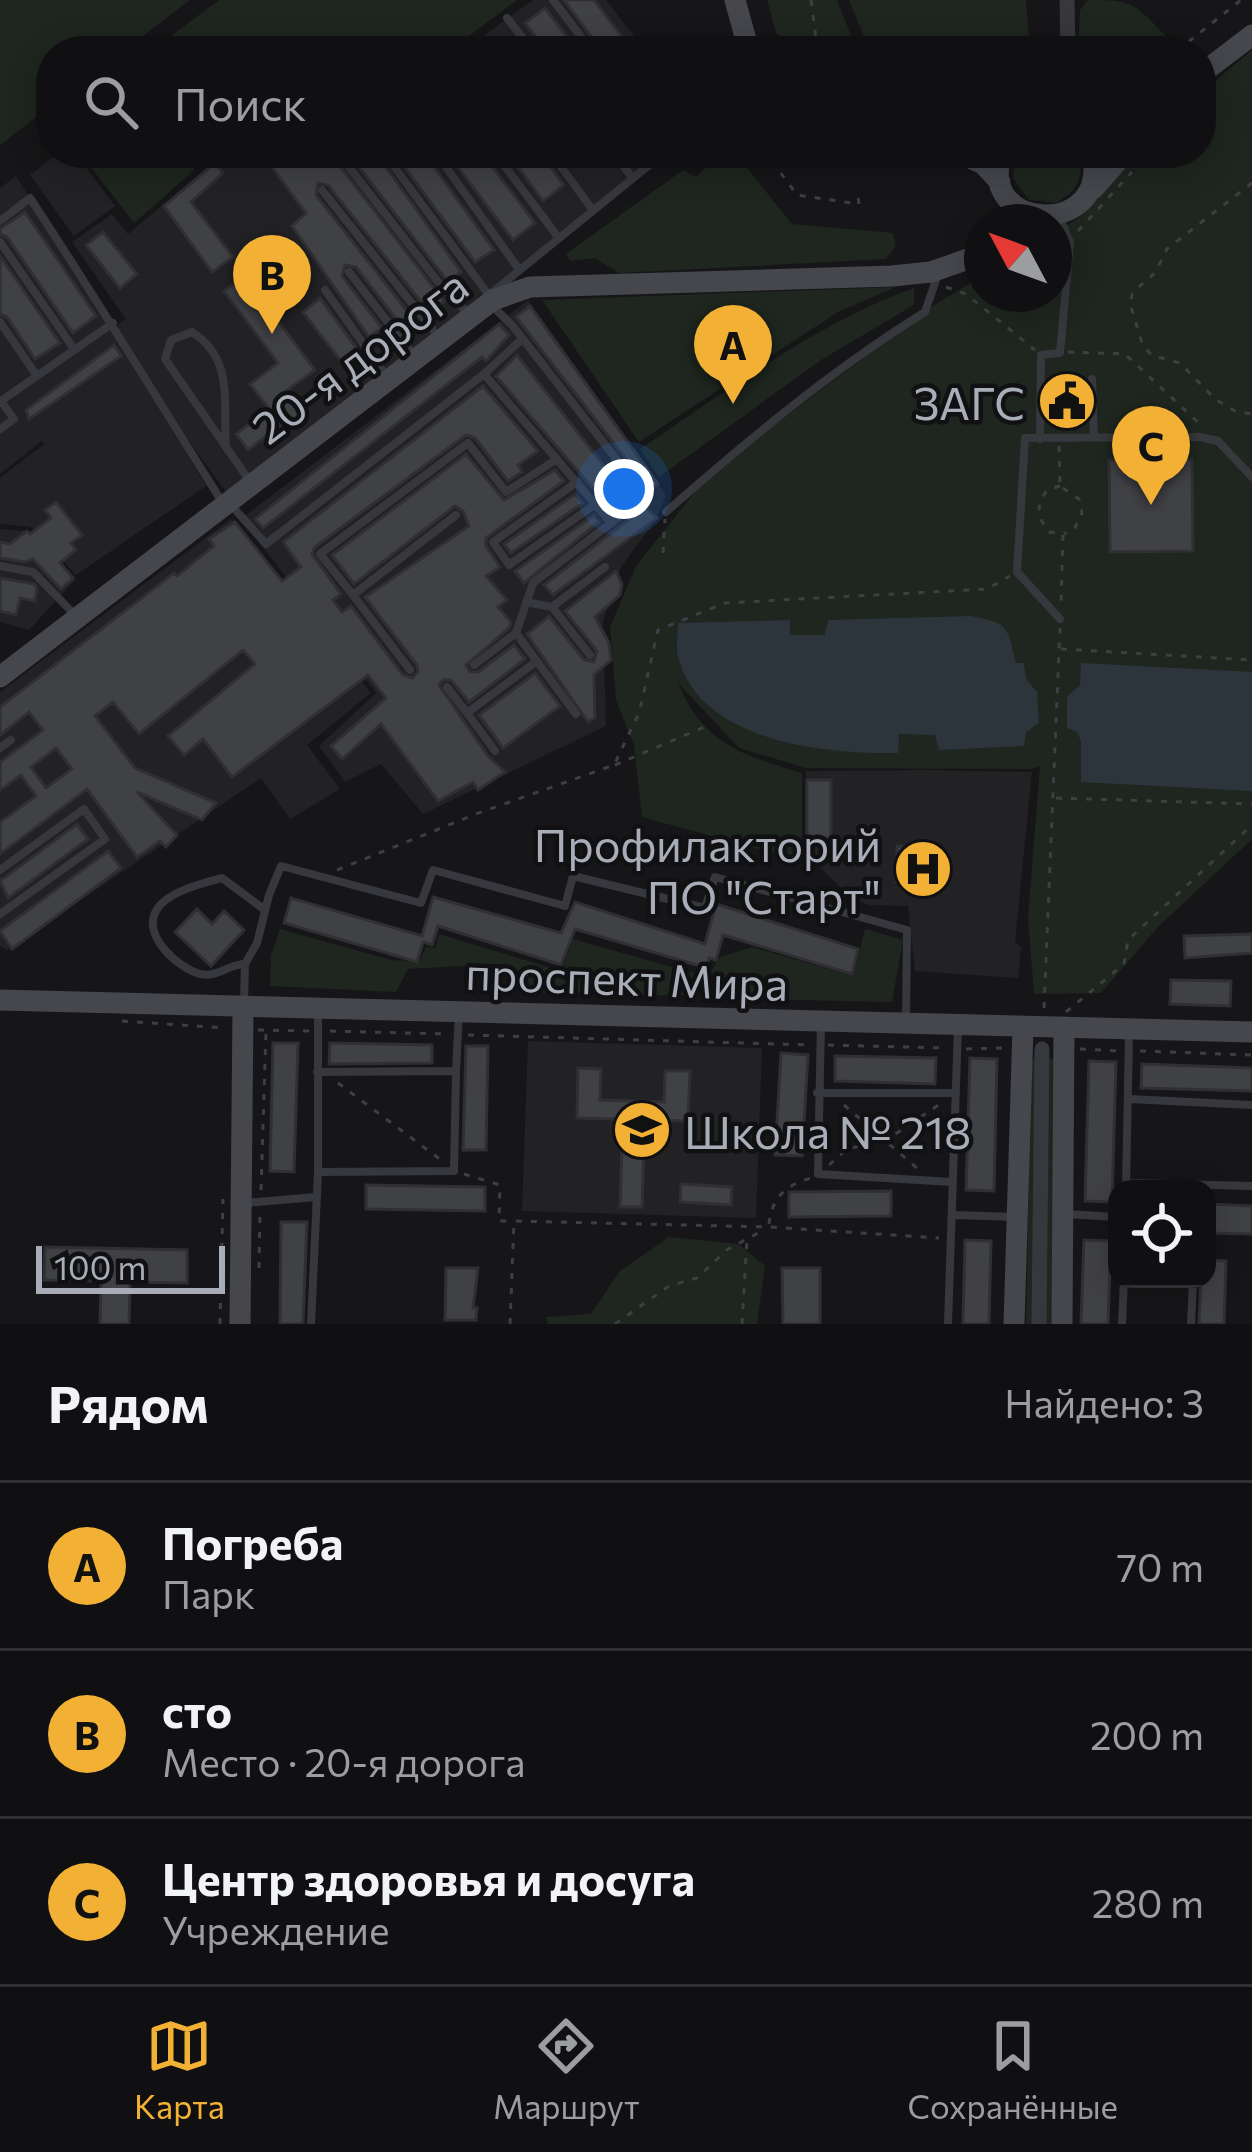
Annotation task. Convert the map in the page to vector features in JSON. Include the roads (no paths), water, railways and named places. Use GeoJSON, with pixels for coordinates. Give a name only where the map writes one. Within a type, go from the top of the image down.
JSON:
{"type":"FeatureCollection","features":[{"type":"Feature","properties":{"kind":"main road"},"geometry":{"type":"LineString","coordinates":[[734,0],[745,36]]}},
{"type":"Feature","properties":{"kind":"main road"},"geometry":{"type":"LineString","coordinates":[[1216,63],[1252,35]]}},
{"type":"Feature","properties":{"kind":"main road"},"geometry":{"type":"LineString","coordinates":[[986,168],[1016,204]]}},
{"type":"Feature","properties":{"kind":"main road"},"geometry":{"type":"LineString","coordinates":[[1003,168],[1006,204]]}},
{"type":"Feature","properties":{"kind":"main road"},"geometry":{"type":"LineString","coordinates":[[1088,194],[1093,168]]}},
{"type":"Feature","properties":{"kind":"main road"},"geometry":{"type":"LineString","coordinates":[[1072,205],[1119,168]]}},
{"type":"Feature","properties":{"kind":"main road","name":"20-я дорога"},"geometry":{"type":"LineString","coordinates":[[0,677],[486,303],[530,287],[937,276],[964,262]]}},
{"type":"Feature","properties":{"kind":"main road","name":"проспект Мира"},"geometry":{"type":"LineString","coordinates":[[0,998],[318,1020],[459,1010],[1252,1032]]}},
{"type":"Feature","properties":{"kind":"main road"},"geometry":{"type":"LineString","coordinates":[[240,1324],[252,1202],[247,1018]]}},
{"type":"Feature","properties":{"kind":"main road"},"geometry":{"type":"LineString","coordinates":[[1046,1029],[1064,1214],[1063,1324]]}},
{"type":"Feature","properties":{"kind":"main road"},"geometry":{"type":"LineString","coordinates":[[1014,1324],[1018,1217],[1046,1029]]}},
{"type":"Feature","properties":{"kind":"street"},"geometry":{"type":"LineString","coordinates":[[1066,0],[1067,36]]}},
{"type":"Feature","properties":{"kind":"street"},"geometry":{"type":"LineString","coordinates":[[1039,1324],[1046,1029]]}},
{"type":"Feature","properties":{"kind":"lane"},"geometry":{"type":"LineString","coordinates":[[553,0],[581,36]]}},
{"type":"Feature","properties":{"kind":"lane"},"geometry":{"type":"LineString","coordinates":[[507,18],[521,36]]}},
{"type":"Feature","properties":{"kind":"lane"},"geometry":{"type":"LineString","coordinates":[[350,168],[445,291],[486,303]]}},
{"type":"Feature","properties":{"kind":"lane"},"geometry":{"type":"LineString","coordinates":[[394,168],[486,303],[645,496],[533,583],[516,633],[473,665]]}},
{"type":"Feature","properties":{"kind":"lane"},"geometry":{"type":"LineString","coordinates":[[447,168],[518,268]]}},
{"type":"Feature","properties":{"kind":"lane"},"geometry":{"type":"LineString","coordinates":[[506,168],[558,237]]}},
{"type":"Feature","properties":{"kind":"lane"},"geometry":{"type":"LineString","coordinates":[[562,168],[592,209]]}},
{"type":"Feature","properties":{"kind":"lane"},"geometry":{"type":"LineString","coordinates":[[625,168],[632,177]]}},
{"type":"Feature","properties":{"kind":"lane"},"geometry":{"type":"LineString","coordinates":[[486,303],[518,268],[644,168]]}},
{"type":"Feature","properties":{"kind":"lane"},"geometry":{"type":"LineString","coordinates":[[322,190],[441,340]]}},
{"type":"Feature","properties":{"kind":"lane"},"geometry":{"type":"LineString","coordinates":[[0,221],[30,198],[226,503],[266,544],[521,340]]}},
{"type":"Feature","properties":{"kind":"lane"},"geometry":{"type":"LineString","coordinates":[[0,242],[74,349]]}},
{"type":"Feature","properties":{"kind":"lane"},"geometry":{"type":"LineString","coordinates":[[349,272],[417,358]]}},
{"type":"Feature","properties":{"kind":"lane"},"geometry":{"type":"LineString","coordinates":[[666,512],[780,412],[867,348],[926,312],[937,276]]}},
{"type":"Feature","properties":{"kind":"lane"},"geometry":{"type":"LineString","coordinates":[[325,290],[389,379]]}},
{"type":"Feature","properties":{"kind":"lane"},"geometry":{"type":"LineString","coordinates":[[1040,439],[1041,355],[1060,353],[1064,312]]}},
{"type":"Feature","properties":{"kind":"lane"},"geometry":{"type":"LineString","coordinates":[[0,322],[37,376]]}},
{"type":"Feature","properties":{"kind":"lane"},"geometry":{"type":"LineString","coordinates":[[0,430],[14,419],[1,400],[113,322]]}},
{"type":"Feature","properties":{"kind":"lane"},"geometry":{"type":"LineString","coordinates":[[226,447],[223,370],[213,345],[192,332],[171,340],[165,359],[226,447],[251,483]]}},
{"type":"Feature","properties":{"kind":"lane"},"geometry":{"type":"LineString","coordinates":[[484,374],[611,523]]}},
{"type":"Feature","properties":{"kind":"lane"},"geometry":{"type":"LineString","coordinates":[[1092,379],[1094,438]]}},
{"type":"Feature","properties":{"kind":"lane"},"geometry":{"type":"LineString","coordinates":[[1060,620],[1017,572],[1025,438],[1200,437],[1218,441],[1252,478]]}},
{"type":"Feature","properties":{"kind":"lane"},"geometry":{"type":"LineString","coordinates":[[410,670],[320,554],[468,443],[506,492],[557,459]]}},
{"type":"Feature","properties":{"kind":"lane"},"geometry":{"type":"LineString","coordinates":[[577,482],[493,542],[509,566],[594,505]]}},
{"type":"Feature","properties":{"kind":"lane"},"geometry":{"type":"LineString","coordinates":[[353,595],[456,514]]}},
{"type":"Feature","properties":{"kind":"lane"},"geometry":{"type":"LineString","coordinates":[[0,566],[33,572],[76,616]]}},
{"type":"Feature","properties":{"kind":"lane"},"geometry":{"type":"LineString","coordinates":[[552,607],[605,567]]}},
{"type":"Feature","properties":{"kind":"lane"},"geometry":{"type":"LineString","coordinates":[[526,602],[552,607],[590,655]]}},
{"type":"Feature","properties":{"kind":"lane"},"geometry":{"type":"LineString","coordinates":[[516,633],[576,714]]}},
{"type":"Feature","properties":{"kind":"lane"},"geometry":{"type":"LineString","coordinates":[[466,713],[537,661]]}},
{"type":"Feature","properties":{"kind":"lane"},"geometry":{"type":"LineString","coordinates":[[447,686],[495,751]]}},
{"type":"Feature","properties":{"kind":"lane"},"geometry":{"type":"LineString","coordinates":[[0,748],[11,740]]}},
{"type":"Feature","properties":{"kind":"lane"},"geometry":{"type":"LineString","coordinates":[[0,870],[84,809],[105,838],[0,914]]}},
{"type":"Feature","properties":{"kind":"lane"},"geometry":{"type":"LineString","coordinates":[[247,1018],[245,964],[257,943],[281,866],[422,903],[433,870],[565,906],[573,876],[705,908],[715,877],[907,930],[906,1023]]}},
{"type":"Feature","properties":{"kind":"lane"},"geometry":{"type":"LineString","coordinates":[[245,964],[210,975],[184,966],[163,948],[153,922],[155,912],[165,900],[222,878],[266,911]]}},
{"type":"Feature","properties":{"kind":"lane"},"geometry":{"type":"LineString","coordinates":[[318,1172],[454,1171],[459,1010]]}},
{"type":"Feature","properties":{"kind":"lane"},"geometry":{"type":"LineString","coordinates":[[310,1324],[322,1072],[318,1020]]}},
{"type":"Feature","properties":{"kind":"lane"},"geometry":{"type":"LineString","coordinates":[[821,1022],[820,1174],[952,1182]]}},
{"type":"Feature","properties":{"kind":"lane"},"geometry":{"type":"LineString","coordinates":[[949,1324],[958,1024]]}},
{"type":"Feature","properties":{"kind":"lane"},"geometry":{"type":"LineString","coordinates":[[1126,1180],[1129,1028]]}},
{"type":"Feature","properties":{"kind":"lane"},"geometry":{"type":"LineString","coordinates":[[322,1072],[456,1071]]}},
{"type":"Feature","properties":{"kind":"lane"},"geometry":{"type":"LineString","coordinates":[[817,1093],[956,1093]]}},
{"type":"Feature","properties":{"kind":"lane"},"geometry":{"type":"LineString","coordinates":[[1129,1099],[1252,1105]]}},
{"type":"Feature","properties":{"kind":"lane"},"geometry":{"type":"LineString","coordinates":[[1216,1187],[1252,1186]]}},
{"type":"Feature","properties":{"kind":"lane"},"geometry":{"type":"LineString","coordinates":[[252,1202],[316,1197]]}},
{"type":"Feature","properties":{"kind":"lane"},"geometry":{"type":"LineString","coordinates":[[1064,1214],[1108,1216]]}},
{"type":"Feature","properties":{"kind":"lane"},"geometry":{"type":"LineString","coordinates":[[952,1215],[1018,1217]]}},
{"type":"Feature","properties":{"kind":"lane"},"geometry":{"type":"LineString","coordinates":[[1122,1324],[1124,1288]]}},
{"type":"Feature","properties":{"kind":"lane"},"geometry":{"type":"LineString","coordinates":[[1191,1324],[1192,1288]]}},
{"type":"Feature","properties":{"kind":"place","name":"сто"},"geometry":{"type":"Point","coordinates":[272,334]}},
{"type":"Feature","properties":{"kind":"place","name":"ЗАГС"},"geometry":{"type":"Point","coordinates":[1067,401]}},
{"type":"Feature","properties":{"kind":"place","name":"Погреба"},"geometry":{"type":"Point","coordinates":[733,404]}},
{"type":"Feature","properties":{"kind":"place","name":"Центр здоровья и досуга"},"geometry":{"type":"Point","coordinates":[1151,505]}},
{"type":"Feature","properties":{"kind":"place","name":"Профилакторий ПО \"Старт\""},"geometry":{"type":"Point","coordinates":[923,869]}},
{"type":"Feature","properties":{"kind":"place","name":"Школа № 218"},"geometry":{"type":"Point","coordinates":[642,1130]}}]}
